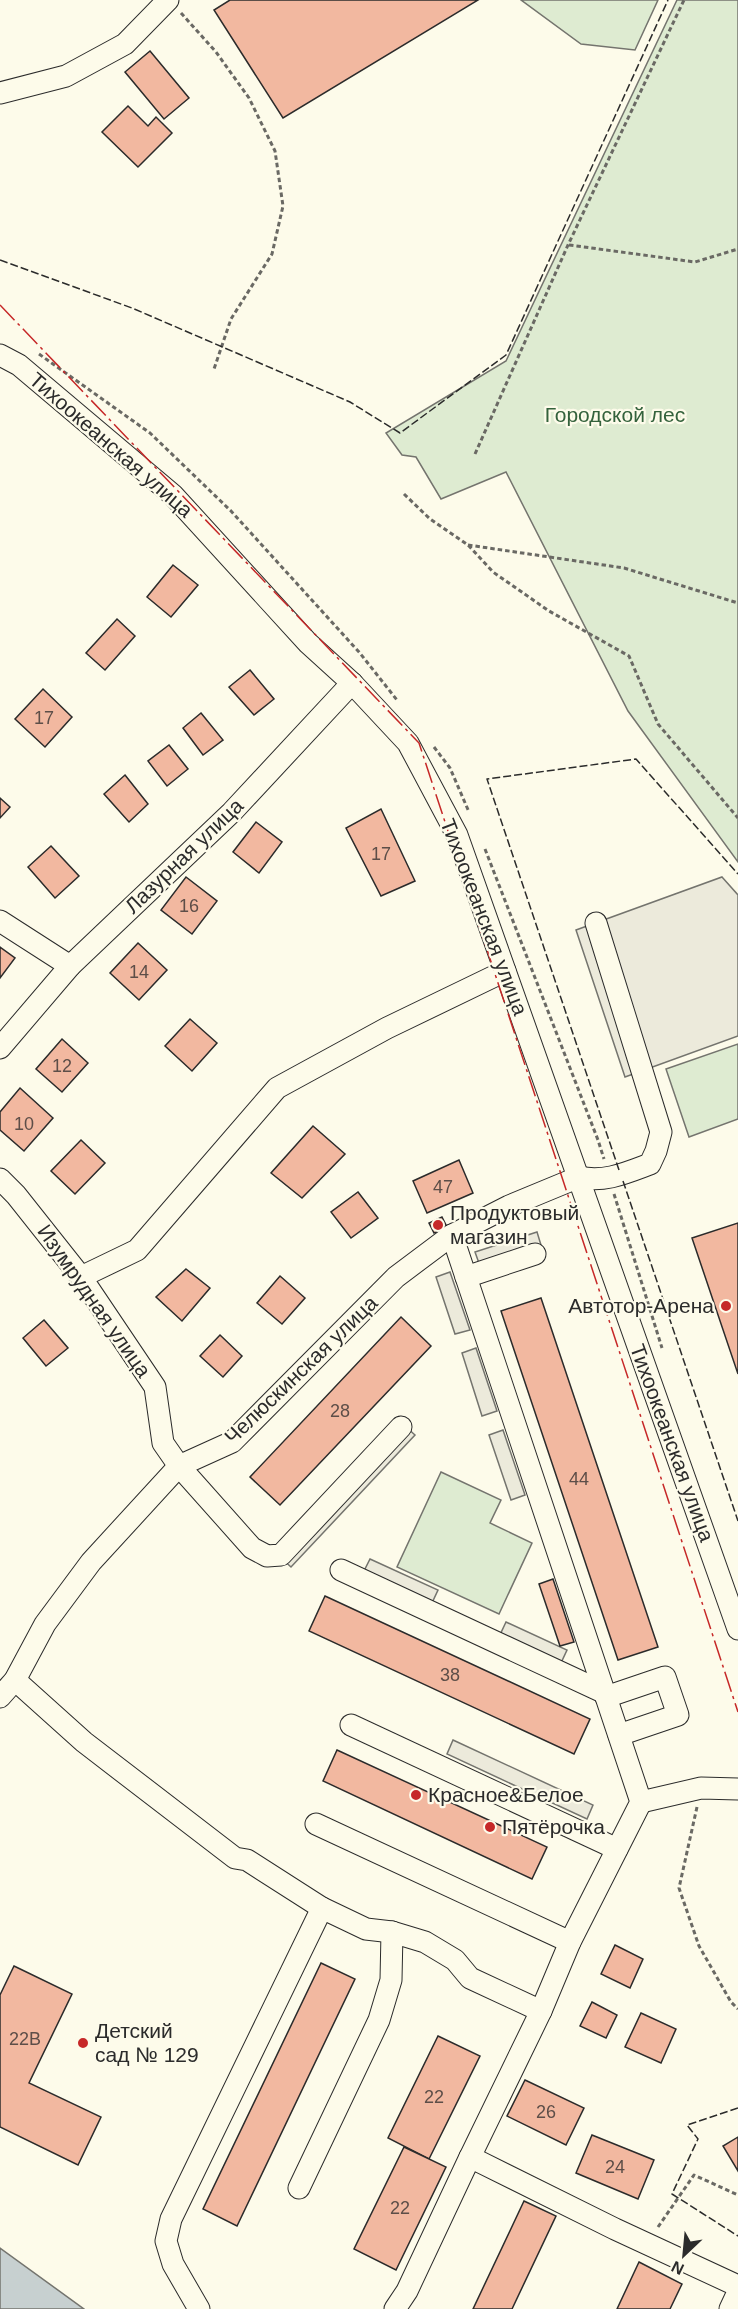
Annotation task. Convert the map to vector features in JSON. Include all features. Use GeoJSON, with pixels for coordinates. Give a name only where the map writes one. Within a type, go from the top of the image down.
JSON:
{"type":"FeatureCollection","features":[{"type":"Feature","properties":{"kind":"street"},"geometry":{"type":"LineString","coordinates":[[0,93],[66,76],[125,44],[173,4]]}},
{"type":"Feature","properties":{"kind":"street","name":"Тихоокеанская улица"},"geometry":{"type":"LineString","coordinates":[[0,355],[19,365],[172,495],[309,643],[352,682],[408,743],[457,835],[738,1629]]}},
{"type":"Feature","properties":{"kind":"street","name":"Лазурная улица"},"geometry":{"type":"LineString","coordinates":[[0,1048],[70,966],[232,812],[352,682]]}},
{"type":"Feature","properties":{"kind":"street"},"geometry":{"type":"LineString","coordinates":[[0,921],[70,966]]}},
{"type":"Feature","properties":{"kind":"street"},"geometry":{"type":"LineString","coordinates":[[579,1177],[593,1180],[650,1164],[661,1132],[597,923]]}},
{"type":"Feature","properties":{"kind":"street"},"geometry":{"type":"LineString","coordinates":[[81,1278],[137,1250],[278,1088],[387,1028],[505,971]]}},
{"type":"Feature","properties":{"kind":"street","name":"Челюскинская улица"},"geometry":{"type":"LineString","coordinates":[[0,1698],[15,1680],[45,1624],[91,1562],[179,1466],[232,1442],[396,1277],[452,1235],[509,1206],[579,1177]]}},
{"type":"Feature","properties":{"kind":"street","name":"Изумрудная улица"},"geometry":{"type":"LineString","coordinates":[[0,1179],[16,1195],[81,1278],[154,1387],[163,1443],[179,1466],[252,1548],[267,1556],[281,1555],[401,1427]]}},
{"type":"Feature","properties":{"kind":"street"},"geometry":{"type":"LineString","coordinates":[[394,2309],[407,2291],[541,2011],[570,1942],[641,1802],[452,1235]]}},
{"type":"Feature","properties":{"kind":"street"},"geometry":{"type":"LineString","coordinates":[[466,1277],[536,1254]]}},
{"type":"Feature","properties":{"kind":"street"},"geometry":{"type":"LineString","coordinates":[[341,1570],[605,1695],[665,1677],[678,1715],[619,1735]]}},
{"type":"Feature","properties":{"kind":"street"},"geometry":{"type":"LineString","coordinates":[[15,1680],[84,1742],[235,1858],[247,1860],[321,1908],[366,1929],[392,1932],[424,1942],[455,1960],[470,1978],[541,2011]]}},
{"type":"Feature","properties":{"kind":"street"},"geometry":{"type":"LineString","coordinates":[[351,1725],[617,1849]]}},
{"type":"Feature","properties":{"kind":"street"},"geometry":{"type":"LineString","coordinates":[[641,1802],[701,1788],[738,1789]]}},
{"type":"Feature","properties":{"kind":"street"},"geometry":{"type":"LineString","coordinates":[[316,1824],[570,1942]]}},
{"type":"Feature","properties":{"kind":"street"},"geometry":{"type":"LineString","coordinates":[[199,2309],[173,2264],[166,2241],[171,2219],[321,1908]]}},
{"type":"Feature","properties":{"kind":"street"},"geometry":{"type":"LineString","coordinates":[[299,2188],[379,2020],[391,1980],[392,1932]]}},
{"type":"Feature","properties":{"kind":"street"},"geometry":{"type":"LineString","coordinates":[[470,2157],[615,2229],[738,2286]]}},
{"type":"Feature","properties":{"kind":"street"},"geometry":{"type":"LineString","coordinates":[[730,2309],[738,2292]]}},
{"type":"Feature","properties":{"kind":"path"},"geometry":{"type":"LineString","coordinates":[[475,454],[568,245],[684,0]]}},
{"type":"Feature","properties":{"kind":"path"},"geometry":{"type":"LineString","coordinates":[[173,4],[216,52],[249,98],[276,151],[283,206],[272,254],[231,319],[214,369]]}},
{"type":"Feature","properties":{"kind":"path"},"geometry":{"type":"LineString","coordinates":[[568,245],[695,262],[738,249]]}},
{"type":"Feature","properties":{"kind":"path"},"geometry":{"type":"LineString","coordinates":[[35,351],[150,433],[231,511],[359,652],[401,705]]}},
{"type":"Feature","properties":{"kind":"path"},"geometry":{"type":"LineString","coordinates":[[404,494],[430,519],[468,545],[492,572],[539,605],[629,656],[658,724],[738,818]]}},
{"type":"Feature","properties":{"kind":"path"},"geometry":{"type":"LineString","coordinates":[[468,545],[624,568],[738,603]]}},
{"type":"Feature","properties":{"kind":"path"},"geometry":{"type":"LineString","coordinates":[[429,741],[450,768],[473,822]]}},
{"type":"Feature","properties":{"kind":"path"},"geometry":{"type":"LineString","coordinates":[[483,844],[598,1140],[665,1358]]}},
{"type":"Feature","properties":{"kind":"path"},"geometry":{"type":"LineString","coordinates":[[701,1788],[679,1888],[699,1946],[731,2002],[738,2009]]}},
{"type":"Feature","properties":{"kind":"path"},"geometry":{"type":"LineString","coordinates":[[658,2227],[694,2175],[738,2195]]}},
{"type":"Feature","properties":{"kind":"green space"},"geometry":{"type":"Polygon","coordinates":[[[521,0],[658,0],[635,50],[581,44],[521,0]]]}},
{"type":"Feature","properties":{"kind":"green space","name":"Городской лес"},"geometry":{"type":"Polygon","coordinates":[[[677,0],[738,0],[738,862],[628,711],[506,472],[441,499],[416,457],[402,455],[386,433],[506,361],[677,0]]]}},
{"type":"Feature","properties":{"kind":"green space"},"geometry":{"type":"Polygon","coordinates":[[[738,1044],[738,1119],[689,1137],[666,1069],[738,1044]]]}},
{"type":"Feature","properties":{"kind":"green space"},"geometry":{"type":"Polygon","coordinates":[[[441,1472],[501,1500],[490,1523],[532,1543],[499,1614],[397,1567],[441,1472]]]}},
{"type":"Feature","properties":{"kind":"shaded area"},"geometry":{"type":"Polygon","coordinates":[[[722,877],[738,895],[738,1036],[625,1077],[576,930],[722,877]]]}},
{"type":"Feature","properties":{"kind":"shaded area"},"geometry":{"type":"Polygon","coordinates":[[[537,1232],[541,1245],[480,1266],[475,1252],[537,1232]]]}},
{"type":"Feature","properties":{"kind":"shaded area"},"geometry":{"type":"Polygon","coordinates":[[[450,1272],[470,1330],[455,1334],[436,1277],[450,1272]]]}},
{"type":"Feature","properties":{"kind":"shaded area"},"geometry":{"type":"Polygon","coordinates":[[[476,1348],[497,1411],[482,1416],[462,1353],[476,1348]]]}},
{"type":"Feature","properties":{"kind":"shaded area"},"geometry":{"type":"Polygon","coordinates":[[[405,1426],[415,1435],[291,1567],[280,1557],[405,1426]]]}},
{"type":"Feature","properties":{"kind":"shaded area"},"geometry":{"type":"Polygon","coordinates":[[[503,1430],[525,1495],[511,1500],[489,1435],[503,1430]]]}},
{"type":"Feature","properties":{"kind":"shaded area"},"geometry":{"type":"Polygon","coordinates":[[[370,1559],[438,1590],[431,1605],[363,1573],[370,1559]]]}},
{"type":"Feature","properties":{"kind":"shaded area"},"geometry":{"type":"Polygon","coordinates":[[[506,1622],[567,1650],[560,1665],[499,1637],[506,1622]]]}},
{"type":"Feature","properties":{"kind":"shaded area"},"geometry":{"type":"Polygon","coordinates":[[[453,1740],[593,1805],[587,1819],[447,1754],[453,1740]]]}},
{"type":"Feature","properties":{"kind":"shaded area"},"geometry":{"type":"Polygon","coordinates":[[[0,2248],[84,2309],[0,2309],[0,2248]]]}},
{"type":"Feature","properties":{"kind":"building"},"geometry":{"type":"Polygon","coordinates":[[[230,0],[478,0],[283,118],[214,10],[230,0]]]}},
{"type":"Feature","properties":{"kind":"building"},"geometry":{"type":"Polygon","coordinates":[[[150,51],[189,98],[164,119],[125,72],[150,51]]]}},
{"type":"Feature","properties":{"kind":"building"},"geometry":{"type":"Polygon","coordinates":[[[128,106],[148,126],[156,117],[172,133],[138,167],[102,132],[128,106]]]}},
{"type":"Feature","properties":{"kind":"building"},"geometry":{"type":"Polygon","coordinates":[[[173,565],[198,585],[171,617],[147,597],[173,565]]]}},
{"type":"Feature","properties":{"kind":"building"},"geometry":{"type":"Polygon","coordinates":[[[117,619],[135,636],[105,670],[86,653],[117,619]]]}},
{"type":"Feature","properties":{"kind":"building"},"geometry":{"type":"Polygon","coordinates":[[[250,670],[274,699],[254,715],[229,687],[250,670]]]}},
{"type":"Feature","properties":{"kind":"building"},"geometry":{"type":"Polygon","coordinates":[[[43,689],[72,717],[45,747],[15,719],[43,689]]]}},
{"type":"Feature","properties":{"kind":"building"},"geometry":{"type":"Polygon","coordinates":[[[201,713],[223,740],[203,755],[183,728],[201,713]]]}},
{"type":"Feature","properties":{"kind":"building"},"geometry":{"type":"Polygon","coordinates":[[[169,745],[188,769],[167,786],[148,761],[169,745]]]}},
{"type":"Feature","properties":{"kind":"building"},"geometry":{"type":"Polygon","coordinates":[[[125,775],[148,804],[129,822],[104,794],[125,775]]]}},
{"type":"Feature","properties":{"kind":"building"},"geometry":{"type":"Polygon","coordinates":[[[0,798],[10,807],[0,818],[0,798]]]}},
{"type":"Feature","properties":{"kind":"building"},"geometry":{"type":"Polygon","coordinates":[[[381,809],[415,881],[381,896],[346,828],[381,809]]]}},
{"type":"Feature","properties":{"kind":"building"},"geometry":{"type":"Polygon","coordinates":[[[256,822],[282,842],[259,873],[233,852],[256,822]]]}},
{"type":"Feature","properties":{"kind":"building"},"geometry":{"type":"Polygon","coordinates":[[[51,846],[79,876],[55,898],[28,867],[51,846]]]}},
{"type":"Feature","properties":{"kind":"building"},"geometry":{"type":"Polygon","coordinates":[[[186,877],[217,901],[192,934],[161,910],[186,877]]]}},
{"type":"Feature","properties":{"kind":"building"},"geometry":{"type":"Polygon","coordinates":[[[138,943],[167,970],[139,1000],[110,973],[138,943]]]}},
{"type":"Feature","properties":{"kind":"building"},"geometry":{"type":"Polygon","coordinates":[[[0,947],[15,958],[0,978],[0,947]]]}},
{"type":"Feature","properties":{"kind":"building"},"geometry":{"type":"Polygon","coordinates":[[[190,1019],[217,1043],[192,1071],[165,1046],[190,1019]]]}},
{"type":"Feature","properties":{"kind":"building"},"geometry":{"type":"Polygon","coordinates":[[[62,1039],[88,1063],[62,1092],[36,1069],[62,1039]]]}},
{"type":"Feature","properties":{"kind":"building"},"geometry":{"type":"Polygon","coordinates":[[[20,1088],[53,1118],[24,1151],[0,1130],[0,1112],[20,1088]]]}},
{"type":"Feature","properties":{"kind":"building"},"geometry":{"type":"Polygon","coordinates":[[[313,1126],[345,1154],[302,1198],[271,1173],[313,1126]]]}},
{"type":"Feature","properties":{"kind":"building"},"geometry":{"type":"Polygon","coordinates":[[[81,1140],[105,1163],[75,1194],[51,1171],[81,1140]]]}},
{"type":"Feature","properties":{"kind":"building"},"geometry":{"type":"Polygon","coordinates":[[[459,1160],[473,1193],[427,1213],[413,1181],[459,1160]]]}},
{"type":"Feature","properties":{"kind":"building"},"geometry":{"type":"Polygon","coordinates":[[[358,1192],[378,1218],[351,1238],[331,1212],[358,1192]]]}},
{"type":"Feature","properties":{"kind":"building","name":"Продуктовый магазин"},"geometry":{"type":"Polygon","coordinates":[[[442,1217],[447,1227],[434,1233],[429,1223],[442,1217]]]}},
{"type":"Feature","properties":{"kind":"building","name":"Автотор-Арена"},"geometry":{"type":"Polygon","coordinates":[[[738,1223],[738,1374],[692,1238],[738,1223]]]}},
{"type":"Feature","properties":{"kind":"building"},"geometry":{"type":"Polygon","coordinates":[[[186,1269],[210,1288],[182,1321],[156,1297],[186,1269]]]}},
{"type":"Feature","properties":{"kind":"building"},"geometry":{"type":"Polygon","coordinates":[[[280,1276],[305,1298],[282,1324],[257,1303],[280,1276]]]}},
{"type":"Feature","properties":{"kind":"building"},"geometry":{"type":"Polygon","coordinates":[[[541,1298],[658,1647],[618,1660],[501,1311],[541,1298]]]}},
{"type":"Feature","properties":{"kind":"building"},"geometry":{"type":"Polygon","coordinates":[[[401,1317],[431,1346],[280,1505],[250,1477],[401,1317]]]}},
{"type":"Feature","properties":{"kind":"building"},"geometry":{"type":"Polygon","coordinates":[[[44,1320],[68,1348],[46,1366],[23,1338],[44,1320]]]}},
{"type":"Feature","properties":{"kind":"building"},"geometry":{"type":"Polygon","coordinates":[[[220,1335],[242,1356],[223,1377],[200,1356],[220,1335]]]}},
{"type":"Feature","properties":{"kind":"building"},"geometry":{"type":"Polygon","coordinates":[[[553,1579],[574,1642],[560,1646],[539,1584],[553,1579]]]}},
{"type":"Feature","properties":{"kind":"building"},"geometry":{"type":"Polygon","coordinates":[[[325,1596],[590,1719],[574,1754],[309,1631],[325,1596]]]}},
{"type":"Feature","properties":{"kind":"building"},"geometry":{"type":"Polygon","coordinates":[[[337,1750],[547,1847],[532,1879],[323,1781],[337,1750]]]}},
{"type":"Feature","properties":{"kind":"building"},"geometry":{"type":"Polygon","coordinates":[[[615,1945],[643,1959],[630,1988],[601,1974],[615,1945]]]}},
{"type":"Feature","properties":{"kind":"building"},"geometry":{"type":"Polygon","coordinates":[[[321,1963],[355,1979],[237,2226],[203,2209],[321,1963]]]}},
{"type":"Feature","properties":{"kind":"building"},"geometry":{"type":"Polygon","coordinates":[[[14,1966],[72,1994],[29,2083],[101,2117],[78,2165],[0,2127],[0,1995],[14,1966]]]}},
{"type":"Feature","properties":{"kind":"building"},"geometry":{"type":"Polygon","coordinates":[[[592,2002],[617,2015],[606,2038],[580,2026],[592,2002]]]}},
{"type":"Feature","properties":{"kind":"building"},"geometry":{"type":"Polygon","coordinates":[[[641,2013],[676,2029],[661,2063],[625,2047],[641,2013]]]}},
{"type":"Feature","properties":{"kind":"building"},"geometry":{"type":"Polygon","coordinates":[[[438,2036],[480,2056],[429,2159],[388,2138],[438,2036]]]}},
{"type":"Feature","properties":{"kind":"building"},"geometry":{"type":"Polygon","coordinates":[[[525,2080],[584,2108],[566,2145],[507,2116],[525,2080]]]}},
{"type":"Feature","properties":{"kind":"building"},"geometry":{"type":"Polygon","coordinates":[[[592,2135],[654,2160],[638,2199],[576,2173],[592,2135]]]}},
{"type":"Feature","properties":{"kind":"building"},"geometry":{"type":"Polygon","coordinates":[[[738,2137],[738,2171],[723,2146],[738,2137]]]}},
{"type":"Feature","properties":{"kind":"building"},"geometry":{"type":"Polygon","coordinates":[[[404,2147],[446,2167],[396,2270],[354,2249],[404,2147]]]}},
{"type":"Feature","properties":{"kind":"building"},"geometry":{"type":"Polygon","coordinates":[[[524,2201],[556,2216],[512,2309],[473,2309],[524,2201]]]}},
{"type":"Feature","properties":{"kind":"building"},"geometry":{"type":"Polygon","coordinates":[[[639,2262],[682,2284],[670,2309],[617,2309],[639,2262]]]}},
{"type":"Feature","properties":{"kind":"fence"},"geometry":{"type":"LineString","coordinates":[[0,260],[132,308],[350,402],[400,433],[506,355],[668,0]]}},
{"type":"Feature","properties":{"kind":"fence"},"geometry":{"type":"LineString","coordinates":[[619,1170],[487,779],[636,759],[738,874]]}},
{"type":"Feature","properties":{"kind":"fence"},"geometry":{"type":"LineString","coordinates":[[623,1181],[738,1521]]}},
{"type":"Feature","properties":{"kind":"fence"},"geometry":{"type":"LineString","coordinates":[[738,2108],[687,2125],[698,2139],[672,2194],[738,2236]]}},
{"type":"Feature","properties":{"kind":"power"},"geometry":{"type":"LineString","coordinates":[[0,305],[419,743],[738,1712]]}},
{"type":"Feature","properties":{"kind":"place","name":"Продуктовый магазин"},"geometry":{"type":"Point","coordinates":[438,1225]}},
{"type":"Feature","properties":{"kind":"place","name":"Автотор-Арена"},"geometry":{"type":"Point","coordinates":[726,1306]}},
{"type":"Feature","properties":{"kind":"place","name":"Красное&Белое"},"geometry":{"type":"Point","coordinates":[416,1795]}},
{"type":"Feature","properties":{"kind":"place","name":"Пятёрочка"},"geometry":{"type":"Point","coordinates":[490,1827]}},
{"type":"Feature","properties":{"kind":"place","name":"Детский сад № 129"},"geometry":{"type":"Point","coordinates":[83,2043]}}]}
